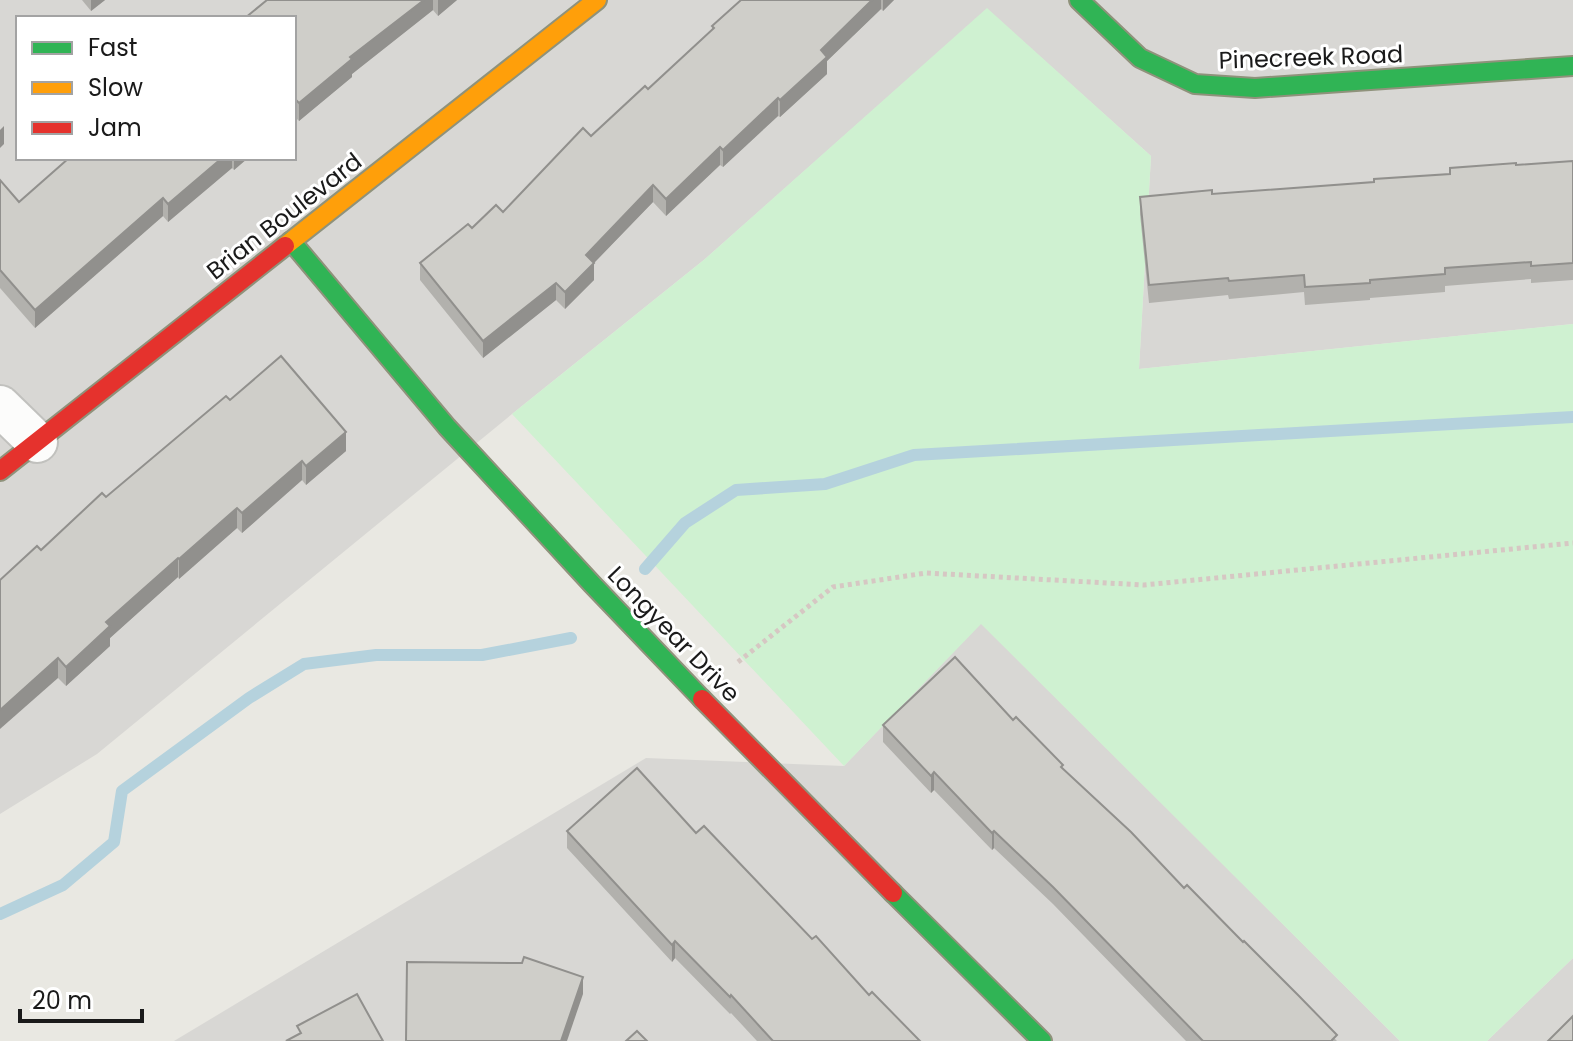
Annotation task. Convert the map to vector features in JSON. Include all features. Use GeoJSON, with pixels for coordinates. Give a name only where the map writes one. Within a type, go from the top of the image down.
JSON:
{"type":"FeatureCollection","features":[{"type":"Feature","properties":{"kind":"street","name":"Brian Boulevard"},"geometry":{"type":"LineString","coordinates":[[0,471],[597,0]]}},
{"type":"Feature","properties":{"kind":"street","name":"Pinecreek Road"},"geometry":{"type":"LineString","coordinates":[[1079,0],[1140,58],[1195,84],[1255,88],[1573,66]]}},
{"type":"Feature","properties":{"kind":"street","name":"Longyear Drive"},"geometry":{"type":"LineString","coordinates":[[291,241],[444,423],[520,507],[789,789],[1042,1041]]}},
{"type":"Feature","properties":{"kind":"street"},"geometry":{"type":"LineString","coordinates":[[0,406],[37,442]]}},
{"type":"Feature","properties":{"kind":"path"},"geometry":{"type":"LineString","coordinates":[[738,662],[833,587],[926,573],[1144,585],[1573,543]]}},
{"type":"Feature","properties":{"kind":"shaded area"},"geometry":{"type":"Polygon","coordinates":[[[0,0],[1573,0],[1573,324],[1139,369],[1151,156],[987,9],[705,259],[97,754],[0,814],[0,0]]]}},
{"type":"Feature","properties":{"kind":"shaded area"},"geometry":{"type":"Polygon","coordinates":[[[981,623],[1400,1041],[174,1041],[646,758],[844,766],[981,623]]]}},
{"type":"Feature","properties":{"kind":"shaded area"},"geometry":{"type":"Polygon","coordinates":[[[1573,958],[1573,1041],[1487,1041],[1573,958]]]}},
{"type":"Feature","properties":{"kind":"green space"},"geometry":{"type":"Polygon","coordinates":[[[987,8],[1151,156],[1139,369],[1573,324],[1573,958],[1487,1041],[1400,1041],[981,624],[844,766],[512,414],[705,259],[987,8]]]}},
{"type":"Feature","properties":{"kind":"building"},"geometry":{"type":"Polygon","coordinates":[[[267,0],[424,0],[350,57],[352,59],[299,103],[296,100],[296,16],[247,16],[267,0]]]}},
{"type":"Feature","properties":{"kind":"building"},"geometry":{"type":"Polygon","coordinates":[[[741,0],[872,0],[821,50],[827,57],[723,150],[720,147],[666,199],[653,185],[586,255],[594,263],[565,292],[556,283],[483,341],[420,263],[468,224],[472,228],[496,205],[503,212],[583,128],[591,136],[645,86],[648,89],[741,0]]]}},
{"type":"Feature","properties":{"kind":"building"},"geometry":{"type":"Polygon","coordinates":[[[67,160],[220,160],[168,204],[163,198],[35,310],[0,270],[0,180],[19,202],[67,160]]]}},
{"type":"Feature","properties":{"kind":"building"},"geometry":{"type":"Polygon","coordinates":[[[1573,161],[1573,263],[1531,266],[1531,262],[1445,268],[1445,274],[1305,287],[1304,275],[1149,285],[1140,197],[1374,182],[1374,179],[1450,174],[1450,168],[1573,161]]]}},
{"type":"Feature","properties":{"kind":"building"},"geometry":{"type":"Polygon","coordinates":[[[281,356],[346,432],[306,466],[302,461],[242,513],[237,508],[106,622],[110,626],[66,667],[58,658],[0,710],[0,580],[37,546],[41,550],[102,493],[106,497],[226,396],[230,400],[281,356]]]}},
{"type":"Feature","properties":{"kind":"building"},"geometry":{"type":"Polygon","coordinates":[[[955,657],[1013,720],[1016,717],[1063,765],[1061,767],[1298,995],[1337,1035],[1332,1041],[1203,1041],[1053,887],[994,831],[992,833],[934,772],[931,776],[883,725],[955,657]]]}},
{"type":"Feature","properties":{"kind":"building"},"geometry":{"type":"Polygon","coordinates":[[[637,768],[696,833],[704,826],[812,939],[816,936],[869,995],[872,992],[920,1041],[773,1041],[675,941],[672,945],[567,831],[637,768]]]}},
{"type":"Feature","properties":{"kind":"building"},"geometry":{"type":"Polygon","coordinates":[[[524,957],[583,977],[561,1041],[406,1041],[407,962],[522,963],[524,957]]]}},
{"type":"Feature","properties":{"kind":"building"},"geometry":{"type":"Polygon","coordinates":[[[357,994],[383,1041],[286,1041],[301,1033],[297,1026],[357,994]]]}},
{"type":"Feature","properties":{"kind":"building"},"geometry":{"type":"Polygon","coordinates":[[[1573,1016],[1573,1041],[1548,1041],[1573,1016]]]}},
{"type":"Feature","properties":{"kind":"building"},"geometry":{"type":"Polygon","coordinates":[[[637,1031],[647,1041],[626,1041],[637,1031]]]}},
{"type":"Feature","properties":{"kind":"waterway"},"geometry":{"type":"LineString","coordinates":[[645,569],[685,523],[736,490],[825,484],[914,455],[1573,417]]}},
{"type":"Feature","properties":{"kind":"waterway"},"geometry":{"type":"LineString","coordinates":[[0,914],[63,885],[114,842],[122,791],[249,698],[304,664],[376,655],[482,655],[571,638]]}},
{"type":"Feature","properties":{"kind":"traffic: fast"},"geometry":{"type":"LineString","coordinates":[[1079,0],[1140,58],[1195,84],[1255,88],[1573,66]]}},
{"type":"Feature","properties":{"kind":"traffic: fast"},"geometry":{"type":"LineString","coordinates":[[291,241],[447,427],[702,699]]}},
{"type":"Feature","properties":{"kind":"traffic: fast"},"geometry":{"type":"LineString","coordinates":[[893,893],[1042,1041]]}},
{"type":"Feature","properties":{"kind":"traffic: slow"},"geometry":{"type":"LineString","coordinates":[[285,246],[597,0]]}},
{"type":"Feature","properties":{"kind":"traffic: jam"},"geometry":{"type":"LineString","coordinates":[[0,471],[285,246]]}},
{"type":"Feature","properties":{"kind":"traffic: jam"},"geometry":{"type":"LineString","coordinates":[[702,699],[893,893]]}}]}
